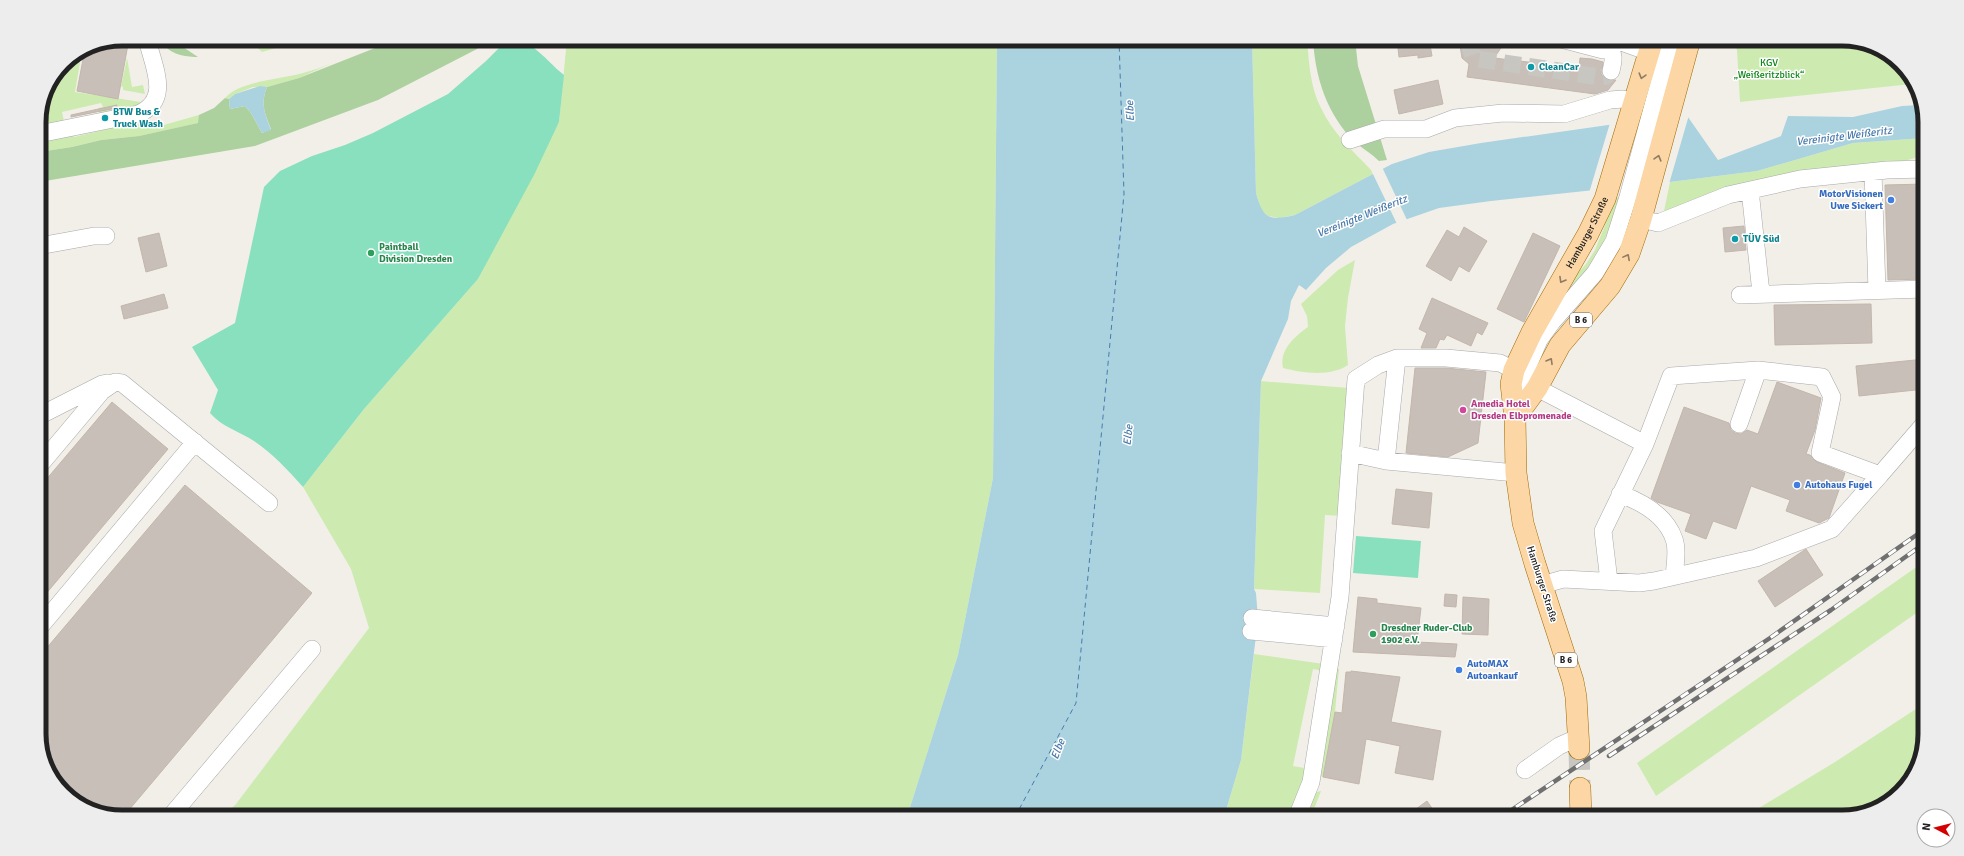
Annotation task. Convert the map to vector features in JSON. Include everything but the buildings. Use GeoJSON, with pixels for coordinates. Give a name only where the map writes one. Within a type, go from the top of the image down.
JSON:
{"type":"FeatureCollection","features":[{"type":"Feature","properties":{"kind":"main road","name":"Hamburger Straße"},"geometry":{"type":"LineString","coordinates":[[1579,743],[1576,697],[1573,681],[1524,523],[1516,473],[1515,418],[1511,384],[1514,370],[1532,332],[1588,234],[1605,199],[1639,110],[1651,46]]}},
{"type":"Feature","properties":{"kind":"main road","name":"B 6"},"geometry":{"type":"LineString","coordinates":[[1515,418],[1536,388],[1560,345],[1610,286],[1629,254],[1641,219],[1638,196],[1671,110],[1688,46]]}},
{"type":"Feature","properties":{"kind":"main road"},"geometry":{"type":"LineString","coordinates":[[1580,788],[1581,810]]}},
{"type":"Feature","properties":{"kind":"lane"},"geometry":{"type":"LineString","coordinates":[[46,133],[138,114],[148,110],[155,102],[159,90],[149,46]]}},
{"type":"Feature","properties":{"kind":"lane"},"geometry":{"type":"LineString","coordinates":[[1587,46],[1603,50],[1608,46]]}},
{"type":"Feature","properties":{"kind":"lane"},"geometry":{"type":"LineString","coordinates":[[1611,71],[1614,58],[1611,50],[1612,46]]}},
{"type":"Feature","properties":{"kind":"lane"},"geometry":{"type":"LineString","coordinates":[[1515,418],[1526,371],[1539,340],[1606,257],[1638,196],[1639,110],[1668,46]]}},
{"type":"Feature","properties":{"kind":"lane"},"geometry":{"type":"LineString","coordinates":[[1350,140],[1384,129],[1426,129],[1455,118],[1503,113],[1564,114],[1610,100],[1622,99],[1639,110]]}},
{"type":"Feature","properties":{"kind":"lane"},"geometry":{"type":"LineString","coordinates":[[1891,170],[1918,161]]}},
{"type":"Feature","properties":{"kind":"lane"},"geometry":{"type":"LineString","coordinates":[[1641,219],[1658,223],[1728,195],[1800,180],[1891,170],[1918,169]]}},
{"type":"Feature","properties":{"kind":"lane"},"geometry":{"type":"LineString","coordinates":[[1873,172],[1877,290]]}},
{"type":"Feature","properties":{"kind":"lane"},"geometry":{"type":"LineString","coordinates":[[1750,190],[1760,294]]}},
{"type":"Feature","properties":{"kind":"lane"},"geometry":{"type":"LineString","coordinates":[[46,245],[94,236],[106,236]]}},
{"type":"Feature","properties":{"kind":"lane"},"geometry":{"type":"LineString","coordinates":[[1740,295],[1918,289]]}},
{"type":"Feature","properties":{"kind":"lane"},"geometry":{"type":"LineString","coordinates":[[1300,810],[1311,782],[1340,597],[1356,379],[1378,365],[1397,358],[1446,358],[1500,363],[1514,370]]}},
{"type":"Feature","properties":{"kind":"lane"},"geometry":{"type":"LineString","coordinates":[[1386,461],[1397,358]]}},
{"type":"Feature","properties":{"kind":"lane"},"geometry":{"type":"LineString","coordinates":[[1739,424],[1758,370]]}},
{"type":"Feature","properties":{"kind":"lane"},"geometry":{"type":"LineString","coordinates":[[1609,581],[1603,531],[1645,444],[1671,376],[1758,370],[1822,377],[1832,397],[1820,453],[1880,475]]}},
{"type":"Feature","properties":{"kind":"lane"},"geometry":{"type":"LineString","coordinates":[[46,458],[102,391],[115,382]]}},
{"type":"Feature","properties":{"kind":"lane"},"geometry":{"type":"LineString","coordinates":[[46,412],[102,384],[115,382],[127,386],[269,503]]}},
{"type":"Feature","properties":{"kind":"lane"},"geometry":{"type":"LineString","coordinates":[[1536,388],[1645,444]]}},
{"type":"Feature","properties":{"kind":"lane"},"geometry":{"type":"LineString","coordinates":[[1542,585],[1563,579],[1639,583],[1654,581],[1756,558],[1832,529],[1918,431]]}},
{"type":"Feature","properties":{"kind":"lane"},"geometry":{"type":"LineString","coordinates":[[46,620],[195,442]]}},
{"type":"Feature","properties":{"kind":"lane"},"geometry":{"type":"LineString","coordinates":[[1350,453],[1386,461],[1516,473]]}},
{"type":"Feature","properties":{"kind":"lane"},"geometry":{"type":"LineString","coordinates":[[1620,494],[1640,501],[1662,518],[1674,539],[1674,576]]}},
{"type":"Feature","properties":{"kind":"lane"},"geometry":{"type":"LineString","coordinates":[[1251,625],[1335,633]]}},
{"type":"Feature","properties":{"kind":"lane"},"geometry":{"type":"LineString","coordinates":[[176,810],[312,649]]}},
{"type":"Feature","properties":{"kind":"lane"},"geometry":{"type":"LineString","coordinates":[[1525,770],[1559,746],[1579,743]]}},
{"type":"Feature","properties":{"kind":"green space"},"geometry":{"type":"Polygon","coordinates":[[[165,46],[182,46],[198,57],[185,56],[172,52],[165,46]]]}},
{"type":"Feature","properties":{"kind":"green space"},"geometry":{"type":"Polygon","coordinates":[[[256,46],[283,46],[262,52],[256,46]]]}},
{"type":"Feature","properties":{"kind":"green space"},"geometry":{"type":"Polygon","coordinates":[[[378,46],[479,46],[477,49],[378,100],[255,146],[46,181],[46,151],[72,147],[101,140],[139,136],[198,123],[199,115],[214,108],[225,98],[229,99],[230,109],[245,106],[251,113],[262,133],[271,129],[264,109],[264,99],[267,87],[299,78],[378,46]]]}},
{"type":"Feature","properties":{"kind":"green space","name":"Paintball Division Dresden"},"geometry":{"type":"Polygon","coordinates":[[[501,46],[532,46],[538,51],[564,75],[559,122],[534,175],[478,279],[364,409],[303,487],[268,451],[220,422],[210,413],[218,390],[192,347],[235,323],[264,187],[280,171],[312,156],[345,145],[373,133],[448,94],[501,46]]]}},
{"type":"Feature","properties":{"kind":"green space"},"geometry":{"type":"Polygon","coordinates":[[[566,46],[997,46],[993,478],[958,655],[909,810],[230,810],[369,628],[351,569],[303,487],[364,409],[478,279],[559,122],[566,46]]]}},
{"type":"Feature","properties":{"kind":"green space"},"geometry":{"type":"Polygon","coordinates":[[[1252,46],[1308,46],[1312,83],[1321,108],[1337,133],[1373,174],[1295,215],[1279,218],[1268,216],[1261,210],[1256,193],[1252,46]]]}},
{"type":"Feature","properties":{"kind":"green space"},"geometry":{"type":"Polygon","coordinates":[[[1314,46],[1356,46],[1358,66],[1387,160],[1379,161],[1358,145],[1337,120],[1324,95],[1316,67],[1314,46]]]}},
{"type":"Feature","properties":{"kind":"green space","name":"KGV „Weißeritzblick“"},"geometry":{"type":"Polygon","coordinates":[[[1734,46],[1857,47],[1880,56],[1896,68],[1908,84],[1740,102],[1737,50],[1734,46]]]}},
{"type":"Feature","properties":{"kind":"green space"},"geometry":{"type":"Polygon","coordinates":[[[127,58],[132,87],[143,85],[145,94],[123,90],[123,87],[121,86],[127,58]]]}},
{"type":"Feature","properties":{"kind":"green space"},"geometry":{"type":"Polygon","coordinates":[[[81,59],[75,92],[148,103],[99,113],[98,108],[103,107],[101,103],[62,112],[64,121],[47,127],[47,112],[56,84],[68,68],[81,59]]]}},
{"type":"Feature","properties":{"kind":"green space"},"geometry":{"type":"Polygon","coordinates":[[[332,63],[299,78],[267,87],[253,87],[235,94],[229,99],[225,98],[232,92],[250,84],[303,73],[332,63]]]}},
{"type":"Feature","properties":{"kind":"green space"},"geometry":{"type":"Polygon","coordinates":[[[199,115],[199,123],[139,136],[101,140],[72,147],[46,151],[46,141],[74,135],[74,137],[141,121],[153,128],[199,115]]]}},
{"type":"Feature","properties":{"kind":"green space"},"geometry":{"type":"Polygon","coordinates":[[[1918,138],[1918,157],[1884,167],[1728,190],[1664,211],[1670,182],[1757,171],[1853,143],[1918,138]]]}},
{"type":"Feature","properties":{"kind":"green space"},"geometry":{"type":"Polygon","coordinates":[[[1620,197],[1608,232],[1596,256],[1591,264],[1562,297],[1558,294],[1586,264],[1595,250],[1616,198],[1620,197]]]}},
{"type":"Feature","properties":{"kind":"green space"},"geometry":{"type":"Polygon","coordinates":[[[1355,260],[1348,298],[1345,326],[1348,365],[1341,369],[1325,373],[1283,368],[1283,355],[1289,344],[1308,327],[1307,316],[1301,304],[1338,270],[1355,260]]]}},
{"type":"Feature","properties":{"kind":"green space"},"geometry":{"type":"Polygon","coordinates":[[[1261,381],[1349,388],[1341,516],[1325,515],[1320,593],[1254,589],[1261,381]]]}},
{"type":"Feature","properties":{"kind":"green space"},"geometry":{"type":"Polygon","coordinates":[[[1356,536],[1421,541],[1418,578],[1353,573],[1356,536]]]}},
{"type":"Feature","properties":{"kind":"green space"},"geometry":{"type":"Polygon","coordinates":[[[1918,566],[1918,612],[1656,796],[1637,763],[1918,566]]]}},
{"type":"Feature","properties":{"kind":"green space"},"geometry":{"type":"Polygon","coordinates":[[[1254,654],[1324,664],[1324,671],[1313,669],[1293,766],[1310,769],[1312,793],[1321,791],[1314,810],[1226,810],[1241,760],[1254,654]]]}},
{"type":"Feature","properties":{"kind":"green space"},"geometry":{"type":"Polygon","coordinates":[[[1333,667],[1339,669],[1335,712],[1323,777],[1320,776],[1333,667]]]}},
{"type":"Feature","properties":{"kind":"green space"},"geometry":{"type":"Polygon","coordinates":[[[1918,708],[1917,749],[1908,772],[1897,787],[1875,802],[1857,809],[1847,810],[1756,810],[1835,762],[1918,708]]]}},
{"type":"Feature","properties":{"kind":"water"},"geometry":{"type":"Polygon","coordinates":[[[997,46],[1252,46],[1256,193],[1261,208],[1268,216],[1273,218],[1295,215],[1392,164],[1429,152],[1608,125],[1688,117],[1718,160],[1781,136],[1788,116],[1853,117],[1902,106],[1916,105],[1918,117],[1918,138],[1853,143],[1757,171],[1439,208],[1393,224],[1351,247],[1326,268],[1306,290],[1299,285],[1291,301],[1288,319],[1261,381],[1254,589],[1256,593],[1258,619],[1241,760],[1226,810],[909,810],[958,655],[993,478],[997,46]]]}},
{"type":"Feature","properties":{"kind":"water"},"geometry":{"type":"Polygon","coordinates":[[[260,86],[267,87],[264,99],[264,109],[271,130],[262,133],[251,113],[245,106],[230,109],[229,99],[235,94],[260,86]]]}},
{"type":"Feature","properties":{"kind":"pier"},"geometry":{"type":"Polygon","coordinates":[[[1689,115],[1669,184],[1589,193],[1610,123],[1689,115]]]}},
{"type":"Feature","properties":{"kind":"pier"},"geometry":{"type":"Polygon","coordinates":[[[1382,167],[1407,220],[1397,224],[1372,172],[1382,167]]]}},
{"type":"Feature","properties":{"kind":"ferry route"},"geometry":{"type":"LineString","coordinates":[[1019,810],[1076,703],[1124,194],[1119,46]]}},
{"type":"Feature","properties":{"kind":"tunnel"},"geometry":{"type":"LineString","coordinates":[[1469,46],[1473,56],[1478,59],[1599,77],[1606,76],[1611,71]]}},
{"type":"Feature","properties":{"kind":"tunnel"},"geometry":{"type":"LineString","coordinates":[[1579,749],[1580,788]]}},
{"type":"Feature","properties":{"kind":"railway"},"geometry":{"type":"LineString","coordinates":[[1512,810],[1770,638],[1918,534]]}},
{"type":"Feature","properties":{"kind":"railway"},"geometry":{"type":"LineString","coordinates":[[1609,756],[1831,610],[1918,548]]}},
{"type":"Feature","properties":{"kind":"place","name":"CleanCar"},"geometry":{"type":"Point","coordinates":[1531,67]}},
{"type":"Feature","properties":{"kind":"place","name":"BTW Bus & Truck Wash"},"geometry":{"type":"Point","coordinates":[105,118]}},
{"type":"Feature","properties":{"kind":"place","name":"MotorVisionen Uwe Sickert"},"geometry":{"type":"Point","coordinates":[1891,200]}},
{"type":"Feature","properties":{"kind":"place","name":"TÜV Süd"},"geometry":{"type":"Point","coordinates":[1735,239]}},
{"type":"Feature","properties":{"kind":"place","name":"Paintball Division Dresden"},"geometry":{"type":"Point","coordinates":[371,253]}},
{"type":"Feature","properties":{"kind":"place","name":"Amedia Hotel Dresden Elbpromenade"},"geometry":{"type":"Point","coordinates":[1463,410]}},
{"type":"Feature","properties":{"kind":"place","name":"Autohaus Fugel"},"geometry":{"type":"Point","coordinates":[1797,485]}},
{"type":"Feature","properties":{"kind":"place","name":"Dresdner Ruder-Club 1902 e.V."},"geometry":{"type":"Point","coordinates":[1373,634]}},
{"type":"Feature","properties":{"kind":"place","name":"AutoMAX Autoankauf"},"geometry":{"type":"Point","coordinates":[1459,670]}},
{"type":"Feature","properties":{"kind":"water label","name":"Elbe"},"geometry":{"type":"Point","coordinates":[1130,111]}},
{"type":"Feature","properties":{"kind":"water label","name":"Vereinigte Weißeritz"},"geometry":{"type":"Point","coordinates":[1844,136]}},
{"type":"Feature","properties":{"kind":"water label","name":"Vereinigte Weißeritz"},"geometry":{"type":"Point","coordinates":[1362,216]}},
{"type":"Feature","properties":{"kind":"water label","name":"Elbe"},"geometry":{"type":"Point","coordinates":[1128,435]}},
{"type":"Feature","properties":{"kind":"water label","name":"Elbe"},"geometry":{"type":"Point","coordinates":[1058,749]}}]}
